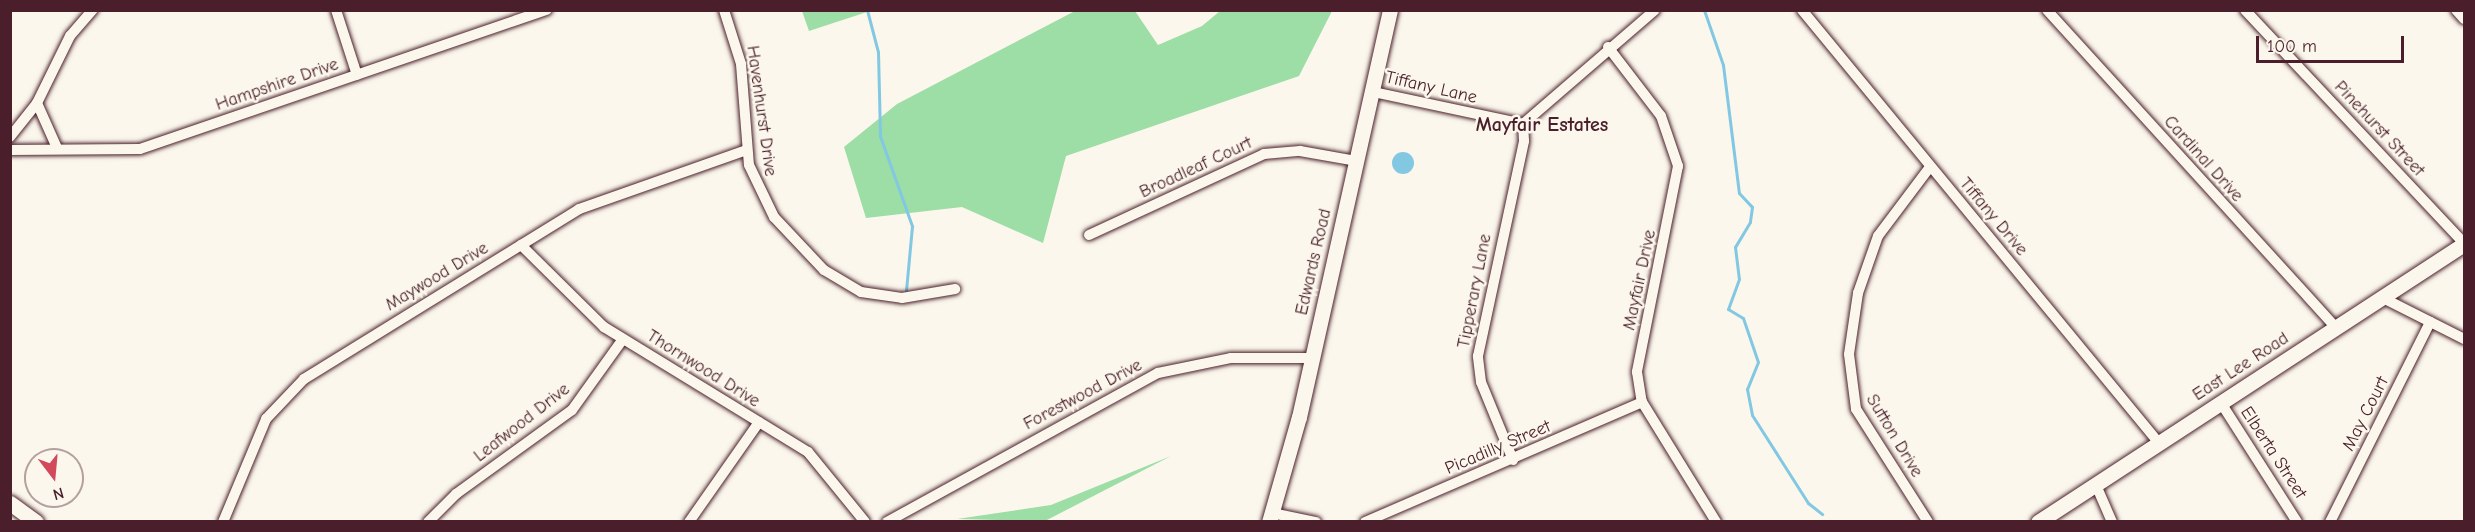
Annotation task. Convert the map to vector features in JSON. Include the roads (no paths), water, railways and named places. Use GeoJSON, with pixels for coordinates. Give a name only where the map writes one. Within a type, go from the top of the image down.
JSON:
{"type":"FeatureCollection","features":[{"type":"Feature","properties":{"kind":"street"},"geometry":{"type":"LineString","coordinates":[[10,136],[37,103],[57,56],[93,10]]}},
{"type":"Feature","properties":{"kind":"street"},"geometry":{"type":"LineString","coordinates":[[336,10],[357,75]]}},
{"type":"Feature","properties":{"kind":"street","name":"Hampshire Drive"},"geometry":{"type":"LineString","coordinates":[[10,150],[140,149],[547,10]]}},
{"type":"Feature","properties":{"kind":"street","name":"Havenhurst Drive"},"geometry":{"type":"LineString","coordinates":[[724,10],[741,64],[747,150],[766,206],[836,279],[891,298],[955,289]]}},
{"type":"Feature","properties":{"kind":"street","name":"Edwards Road"},"geometry":{"type":"LineString","coordinates":[[1271,517],[1313,358],[1390,10]]}},
{"type":"Feature","properties":{"kind":"street"},"geometry":{"type":"LineString","coordinates":[[1522,124],[1608,47],[1655,10]]}},
{"type":"Feature","properties":{"kind":"street","name":"Tiffany Drive"},"geometry":{"type":"LineString","coordinates":[[1802,10],[2159,443]]}},
{"type":"Feature","properties":{"kind":"street","name":"Cardinal Drive"},"geometry":{"type":"LineString","coordinates":[[2047,10],[2336,328]]}},
{"type":"Feature","properties":{"kind":"street","name":"Pinehurst Street"},"geometry":{"type":"LineString","coordinates":[[2245,10],[2464,244]]}},
{"type":"Feature","properties":{"kind":"street"},"geometry":{"type":"LineString","coordinates":[[2456,10],[2464,19]]}},
{"type":"Feature","properties":{"kind":"street","name":"Mayfair Drive"},"geometry":{"type":"LineString","coordinates":[[1608,47],[1661,116],[1678,166],[1637,372],[1642,402],[1716,522]]}},
{"type":"Feature","properties":{"kind":"street","name":"Tiffany Lane"},"geometry":{"type":"LineString","coordinates":[[1372,92],[1522,124]]}},
{"type":"Feature","properties":{"kind":"street"},"geometry":{"type":"LineString","coordinates":[[37,103],[57,148]]}},
{"type":"Feature","properties":{"kind":"street","name":"Tipperary Lane"},"geometry":{"type":"LineString","coordinates":[[1513,460],[1481,382],[1478,357],[1524,141],[1522,124]]}},
{"type":"Feature","properties":{"kind":"street","name":"Maywood Drive"},"geometry":{"type":"LineString","coordinates":[[223,522],[251,449],[285,394],[521,245],[600,200],[747,150]]}},
{"type":"Feature","properties":{"kind":"street","name":"Broadleaf Court"},"geometry":{"type":"LineString","coordinates":[[1089,235],[1264,154],[1300,151],[1357,161]]}},
{"type":"Feature","properties":{"kind":"street","name":"Sutton Drive"},"geometry":{"type":"LineString","coordinates":[[1928,522],[1856,409],[1849,354],[1858,292],[1878,236],[1930,167]]}},
{"type":"Feature","properties":{"kind":"street","name":"East Lee Road"},"geometry":{"type":"LineString","coordinates":[[2038,522],[2464,244]]}},
{"type":"Feature","properties":{"kind":"street","name":"Thornwood Drive"},"geometry":{"type":"LineString","coordinates":[[521,245],[585,312],[623,339],[817,459],[865,522]]}},
{"type":"Feature","properties":{"kind":"street"},"geometry":{"type":"LineString","coordinates":[[2383,298],[2464,339]]}},
{"type":"Feature","properties":{"kind":"street","name":"May Court"},"geometry":{"type":"LineString","coordinates":[[2330,522],[2430,322]]}},
{"type":"Feature","properties":{"kind":"street","name":"Leafwood Drive"},"geometry":{"type":"LineString","coordinates":[[428,522],[456,494],[572,410],[623,339]]}},
{"type":"Feature","properties":{"kind":"street","name":"Forestwood Drive"},"geometry":{"type":"LineString","coordinates":[[887,522],[1158,373],[1231,358],[1313,358]]}},
{"type":"Feature","properties":{"kind":"street","name":"Picadilly Street"},"geometry":{"type":"LineString","coordinates":[[1365,522],[1513,460],[1642,402]]}},
{"type":"Feature","properties":{"kind":"street","name":"Elberta Street"},"geometry":{"type":"LineString","coordinates":[[2221,403],[2297,522]]}},
{"type":"Feature","properties":{"kind":"street"},"geometry":{"type":"LineString","coordinates":[[689,522],[759,422]]}},
{"type":"Feature","properties":{"kind":"street"},"geometry":{"type":"LineString","coordinates":[[2096,484],[2112,522]]}},
{"type":"Feature","properties":{"kind":"street"},"geometry":{"type":"LineString","coordinates":[[10,503],[36,522]]}},
{"type":"Feature","properties":{"kind":"street"},"geometry":{"type":"LineString","coordinates":[[1271,517],[1316,522]]}},
{"type":"Feature","properties":{"kind":"water"},"geometry":{"type":"Polygon","coordinates":[[[1403,152],[1411,155],[1414,163],[1411,171],[1403,174],[1395,171],[1392,163],[1395,155],[1403,152]]]}},
{"type":"Feature","properties":{"kind":"waterway"},"geometry":{"type":"LineString","coordinates":[[867,10],[878,52],[880,136],[912,226],[906,291]]}},
{"type":"Feature","properties":{"kind":"waterway"},"geometry":{"type":"LineString","coordinates":[[1704,10],[1723,65],[1739,193],[1752,207],[1750,222],[1735,247],[1739,279],[1728,309],[1743,318],[1758,362],[1747,389],[1752,415],[1808,503],[1822,514]]}},
{"type":"Feature","properties":{"kind":"district","name":"Mayfair Estates"},"geometry":{"type":"Point","coordinates":[1542,124]}}]}
